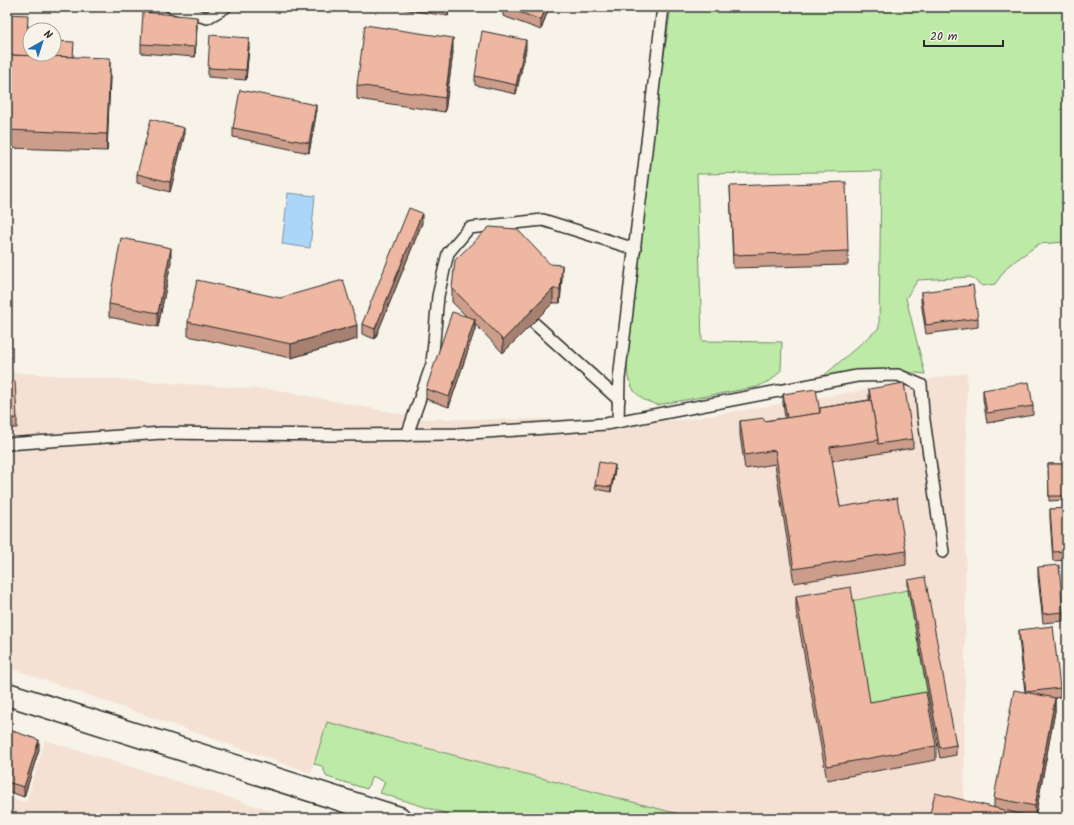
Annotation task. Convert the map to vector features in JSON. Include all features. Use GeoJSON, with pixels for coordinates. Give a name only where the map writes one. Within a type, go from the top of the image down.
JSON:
{"type":"FeatureCollection","features":[{"type":"Feature","properties":{"kind":"street"},"geometry":{"type":"LineString","coordinates":[[7,694],[399,818]]}},
{"type":"Feature","properties":{"kind":"lane"},"geometry":{"type":"LineString","coordinates":[[171,7],[207,18],[226,7]]}},
{"type":"Feature","properties":{"kind":"lane"},"geometry":{"type":"LineString","coordinates":[[618,422],[619,380],[663,7]]}},
{"type":"Feature","properties":{"kind":"lane"},"geometry":{"type":"LineString","coordinates":[[407,435],[432,364],[438,296],[448,254],[469,228],[543,220],[635,249]]}},
{"type":"Feature","properties":{"kind":"lane"},"geometry":{"type":"LineString","coordinates":[[534,322],[618,400]]}},
{"type":"Feature","properties":{"kind":"lane"},"geometry":{"type":"LineString","coordinates":[[7,444],[162,433],[335,435],[457,434],[606,424],[857,376],[898,375],[921,385],[923,413],[943,552]]}},
{"type":"Feature","properties":{"kind":"shaded area"},"geometry":{"type":"Polygon","coordinates":[[[7,372],[277,390],[426,419],[682,420],[967,373],[964,818],[694,818],[327,722],[311,773],[7,667],[7,372]]]}},
{"type":"Feature","properties":{"kind":"shaded area"},"geometry":{"type":"Polygon","coordinates":[[[45,740],[295,818],[7,818],[7,797],[26,802],[45,740]]]}},
{"type":"Feature","properties":{"kind":"green space"},"geometry":{"type":"Polygon","coordinates":[[[671,7],[1067,7],[1066,242],[1039,244],[1008,266],[995,284],[982,286],[971,277],[918,280],[906,298],[925,374],[898,371],[820,379],[879,328],[881,171],[697,174],[702,341],[782,342],[781,370],[773,379],[757,387],[657,405],[644,400],[634,391],[628,378],[627,362],[659,89],[671,7]]]}},
{"type":"Feature","properties":{"kind":"green space"},"geometry":{"type":"Polygon","coordinates":[[[908,590],[930,704],[870,716],[851,601],[908,590]]]}},
{"type":"Feature","properties":{"kind":"green space"},"geometry":{"type":"Polygon","coordinates":[[[327,722],[694,818],[460,818],[380,793],[385,782],[372,776],[367,789],[327,777],[322,766],[314,764],[327,722]]]}},
{"type":"Feature","properties":{"kind":"water"},"geometry":{"type":"Polygon","coordinates":[[[288,193],[315,196],[310,248],[282,244],[288,193]]]}},
{"type":"Feature","properties":{"kind":"building"},"geometry":{"type":"Polygon","coordinates":[[[505,7],[546,7],[541,20],[505,7]]]}},
{"type":"Feature","properties":{"kind":"building"},"geometry":{"type":"Polygon","coordinates":[[[143,12],[197,17],[195,47],[141,44],[143,12]]]}},
{"type":"Feature","properties":{"kind":"building"},"geometry":{"type":"Polygon","coordinates":[[[7,14],[28,15],[28,22],[22,22],[22,55],[7,55],[7,14]]]}},
{"type":"Feature","properties":{"kind":"building"},"geometry":{"type":"Polygon","coordinates":[[[365,25],[453,38],[445,98],[357,85],[365,25]]]}},
{"type":"Feature","properties":{"kind":"building"},"geometry":{"type":"Polygon","coordinates":[[[482,31],[526,40],[516,85],[475,76],[482,31]]]}},
{"type":"Feature","properties":{"kind":"building"},"geometry":{"type":"Polygon","coordinates":[[[210,35],[249,38],[246,70],[208,68],[210,35]]]}},
{"type":"Feature","properties":{"kind":"building"},"geometry":{"type":"Polygon","coordinates":[[[62,41],[74,42],[73,57],[62,57],[62,41]]]}},
{"type":"Feature","properties":{"kind":"building"},"geometry":{"type":"Polygon","coordinates":[[[7,55],[22,55],[22,62],[62,62],[62,57],[110,58],[107,134],[7,130],[7,55]]]}},
{"type":"Feature","properties":{"kind":"building"},"geometry":{"type":"Polygon","coordinates":[[[240,90],[316,105],[309,143],[233,128],[240,90]]]}},
{"type":"Feature","properties":{"kind":"building"},"geometry":{"type":"Polygon","coordinates":[[[151,119],[184,128],[170,182],[137,174],[151,119]]]}},
{"type":"Feature","properties":{"kind":"building"},"geometry":{"type":"Polygon","coordinates":[[[846,182],[848,251],[733,255],[730,186],[846,182]]]}},
{"type":"Feature","properties":{"kind":"building"},"geometry":{"type":"Polygon","coordinates":[[[409,208],[422,213],[375,329],[362,324],[409,208]]]}},
{"type":"Feature","properties":{"kind":"building"},"geometry":{"type":"Polygon","coordinates":[[[489,227],[517,229],[550,264],[562,265],[560,289],[553,289],[503,340],[452,288],[455,260],[489,227]]]}},
{"type":"Feature","properties":{"kind":"building"},"geometry":{"type":"Polygon","coordinates":[[[121,238],[171,248],[158,313],[109,304],[121,238]]]}},
{"type":"Feature","properties":{"kind":"building"},"geometry":{"type":"Polygon","coordinates":[[[197,280],[280,298],[343,280],[357,325],[291,344],[188,322],[197,280]]]}},
{"type":"Feature","properties":{"kind":"building"},"geometry":{"type":"Polygon","coordinates":[[[973,285],[978,318],[926,325],[921,292],[973,285]]]}},
{"type":"Feature","properties":{"kind":"building"},"geometry":{"type":"Polygon","coordinates":[[[7,311],[10,311],[10,358],[7,358],[7,311]]]}},
{"type":"Feature","properties":{"kind":"building"},"geometry":{"type":"Polygon","coordinates":[[[452,312],[475,319],[449,397],[426,389],[452,312]]]}},
{"type":"Feature","properties":{"kind":"building"},"geometry":{"type":"Polygon","coordinates":[[[7,381],[15,381],[17,418],[7,419],[7,381]]]}},
{"type":"Feature","properties":{"kind":"building"},"geometry":{"type":"Polygon","coordinates":[[[1029,382],[1033,406],[987,413],[983,390],[1029,382]]]}},
{"type":"Feature","properties":{"kind":"building"},"geometry":{"type":"Polygon","coordinates":[[[904,383],[913,439],[878,444],[869,389],[904,383]]]}},
{"type":"Feature","properties":{"kind":"building"},"geometry":{"type":"Polygon","coordinates":[[[816,389],[820,413],[787,418],[783,394],[816,389]]]}},
{"type":"Feature","properties":{"kind":"building"},"geometry":{"type":"Polygon","coordinates":[[[871,400],[878,440],[830,447],[840,507],[897,498],[906,551],[794,569],[775,450],[745,455],[740,421],[764,418],[764,421],[820,413],[820,408],[871,400]]]}},
{"type":"Feature","properties":{"kind":"building"},"geometry":{"type":"Polygon","coordinates":[[[599,462],[615,465],[611,487],[595,485],[599,462]]]}},
{"type":"Feature","properties":{"kind":"building"},"geometry":{"type":"Polygon","coordinates":[[[1048,464],[1067,464],[1067,496],[1049,496],[1048,464]]]}},
{"type":"Feature","properties":{"kind":"building"},"geometry":{"type":"Polygon","coordinates":[[[1067,508],[1067,551],[1053,552],[1050,509],[1067,508]]]}},
{"type":"Feature","properties":{"kind":"building"},"geometry":{"type":"Polygon","coordinates":[[[1059,565],[1063,612],[1043,614],[1038,567],[1059,565]]]}},
{"type":"Feature","properties":{"kind":"building"},"geometry":{"type":"Polygon","coordinates":[[[925,577],[956,745],[940,748],[908,580],[925,577]]]}},
{"type":"Feature","properties":{"kind":"building"},"geometry":{"type":"Polygon","coordinates":[[[851,587],[870,702],[926,692],[936,746],[827,766],[796,596],[851,587]]]}},
{"type":"Feature","properties":{"kind":"building"},"geometry":{"type":"Polygon","coordinates":[[[1053,626],[1060,688],[1026,692],[1019,630],[1053,626]]]}},
{"type":"Feature","properties":{"kind":"building"},"geometry":{"type":"Polygon","coordinates":[[[1014,690],[1055,698],[1035,806],[994,798],[1014,690]]]}},
{"type":"Feature","properties":{"kind":"building"},"geometry":{"type":"Polygon","coordinates":[[[7,729],[39,740],[24,787],[7,782],[7,729]]]}},
{"type":"Feature","properties":{"kind":"building"},"geometry":{"type":"Polygon","coordinates":[[[935,793],[1036,818],[929,818],[935,793]]]}}]}
